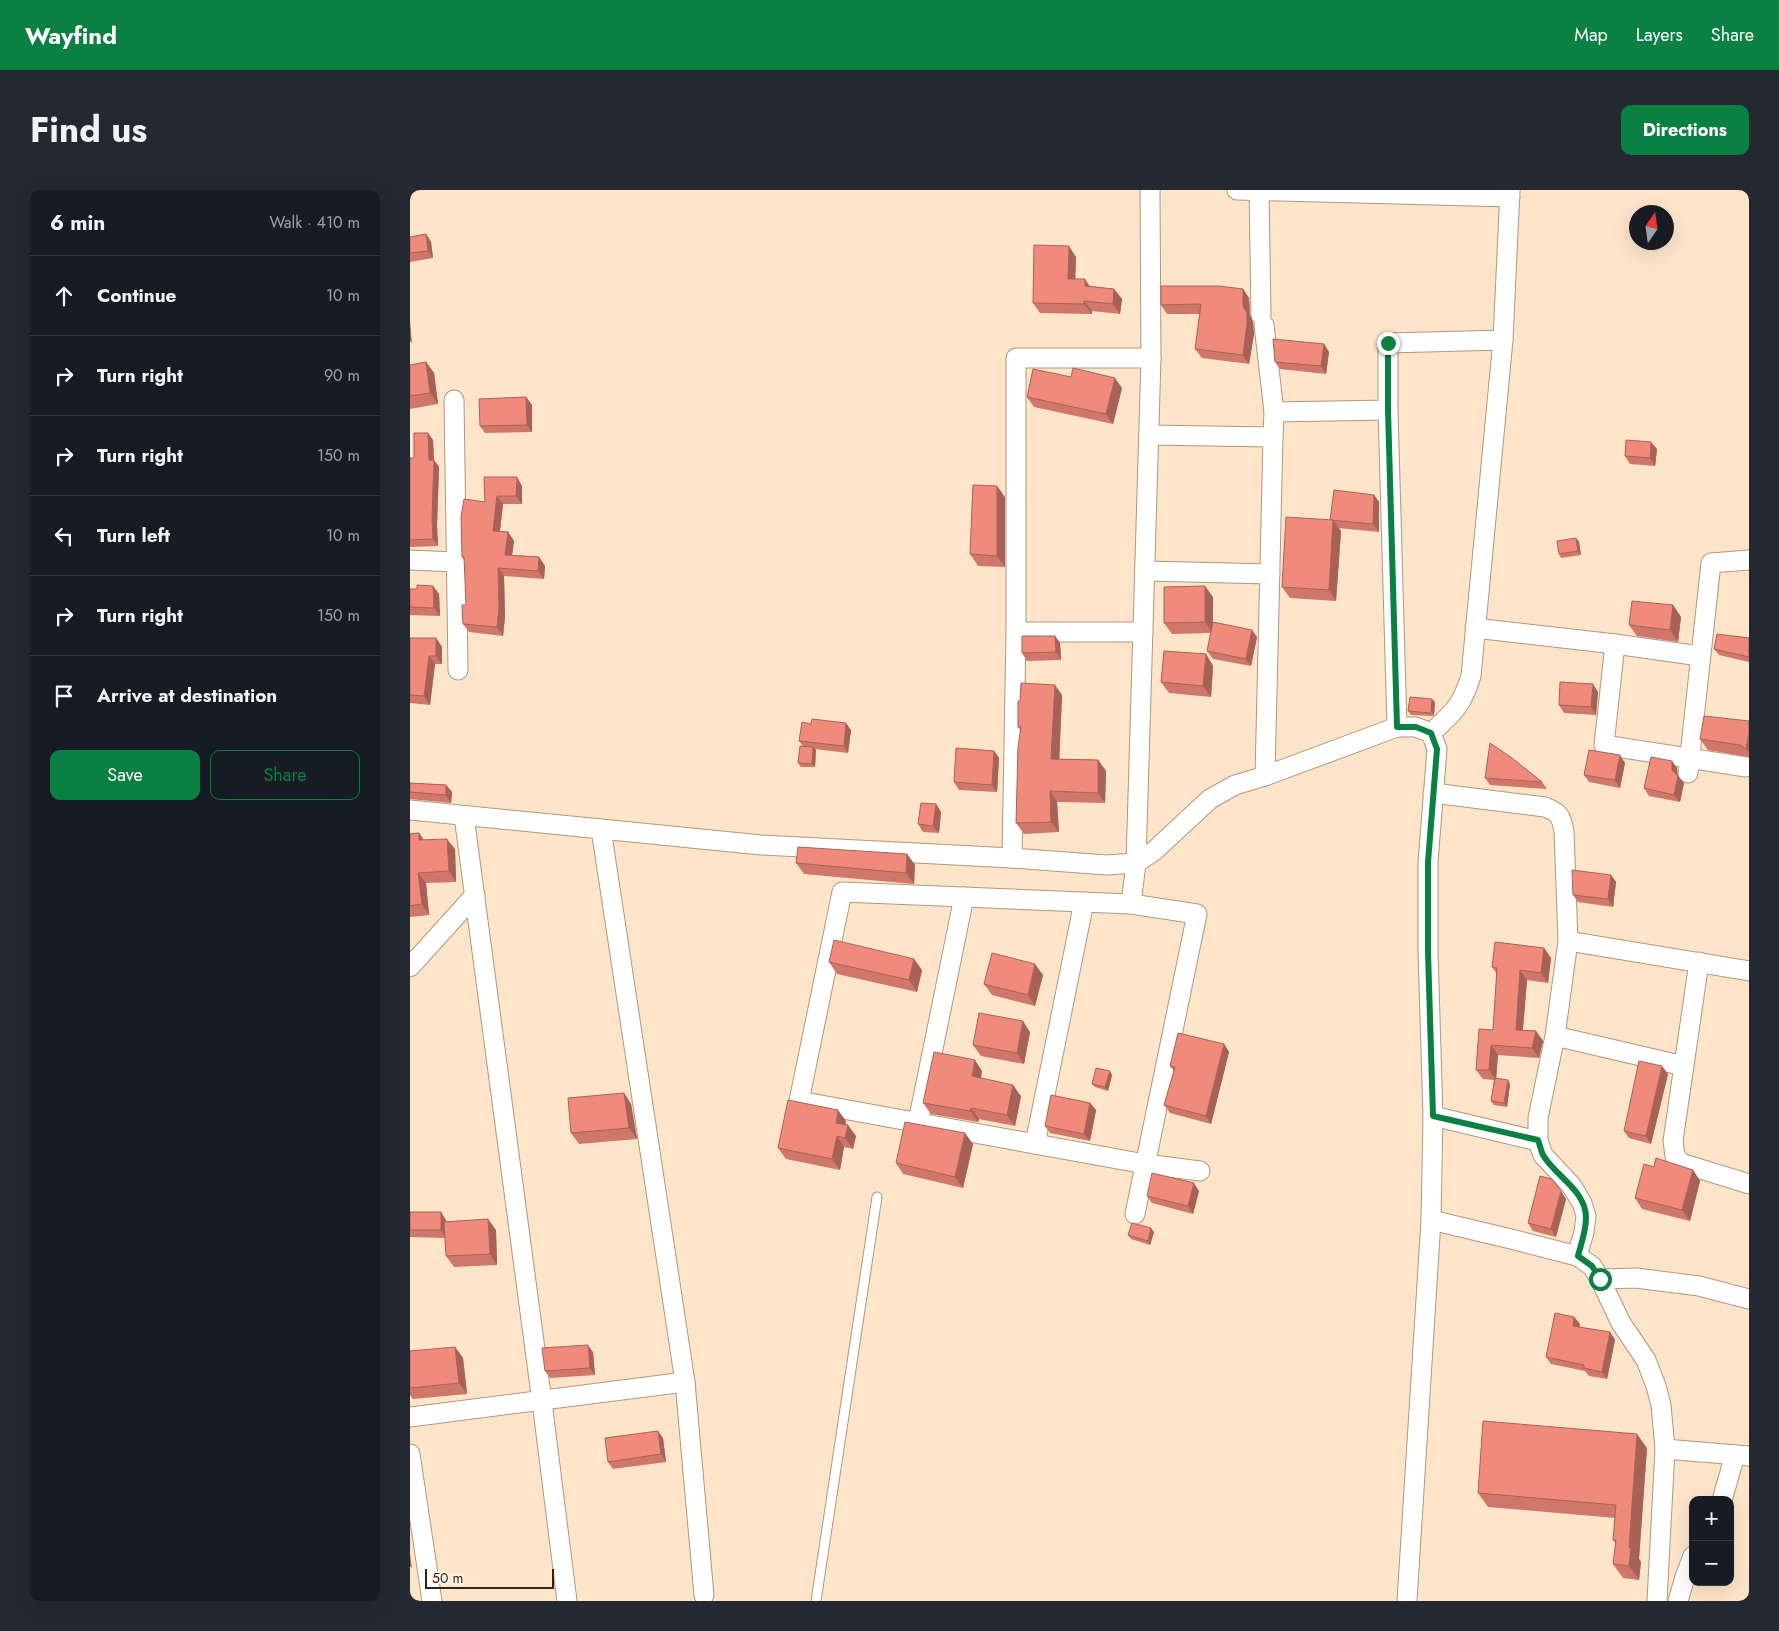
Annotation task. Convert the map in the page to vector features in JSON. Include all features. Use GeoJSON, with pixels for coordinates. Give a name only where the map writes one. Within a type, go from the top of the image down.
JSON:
{"type":"FeatureCollection","features":[{"type":"Feature","properties":{"kind":"street"},"geometry":{"type":"LineString","coordinates":[[1131,904],[1136,863],[1149,434],[1151,358],[1150,190]]}},
{"type":"Feature","properties":{"kind":"street"},"geometry":{"type":"LineString","coordinates":[[1237,190],[1510,193],[1503,340],[1471,676],[1458,708],[1431,733]]}},
{"type":"Feature","properties":{"kind":"street"},"geometry":{"type":"LineString","coordinates":[[1258,190],[1263,320],[1274,412],[1265,776]]}},
{"type":"Feature","properties":{"kind":"street"},"geometry":{"type":"LineString","coordinates":[[1397,727],[1388,410],[1388,343],[1503,340]]}},
{"type":"Feature","properties":{"kind":"street"},"geometry":{"type":"LineString","coordinates":[[1012,858],[1016,632],[1016,358],[1151,358]]}},
{"type":"Feature","properties":{"kind":"street"},"geometry":{"type":"LineString","coordinates":[[454,400],[458,670]]}},
{"type":"Feature","properties":{"kind":"street"},"geometry":{"type":"LineString","coordinates":[[1274,412],[1388,410]]}},
{"type":"Feature","properties":{"kind":"street"},"geometry":{"type":"LineString","coordinates":[[1149,434],[1273,437]]}},
{"type":"Feature","properties":{"kind":"street"},"geometry":{"type":"LineString","coordinates":[[410,560],[455,562]]}},
{"type":"Feature","properties":{"kind":"street"},"geometry":{"type":"LineString","coordinates":[[1688,766],[1711,563],[1749,560]]}},
{"type":"Feature","properties":{"kind":"street"},"geometry":{"type":"LineString","coordinates":[[1144,571],[1270,574]]}},
{"type":"Feature","properties":{"kind":"street"},"geometry":{"type":"LineString","coordinates":[[1475,628],[1700,656]]}},
{"type":"Feature","properties":{"kind":"street"},"geometry":{"type":"LineString","coordinates":[[1016,632],[1143,632]]}},
{"type":"Feature","properties":{"kind":"street"},"geometry":{"type":"LineString","coordinates":[[1614,644],[1604,745],[1688,766],[1746,768]]}},
{"type":"Feature","properties":{"kind":"street"},"geometry":{"type":"LineString","coordinates":[[410,810],[761,845],[1012,858],[1106,865],[1136,863],[1154,851],[1210,799],[1235,785],[1265,776],[1397,727],[1416,727],[1431,733],[1437,749],[1428,862],[1428,952],[1433,1116],[1430,1220],[1407,1601]]}},
{"type":"Feature","properties":{"kind":"street"},"geometry":{"type":"LineString","coordinates":[[1433,793],[1545,807],[1554,810],[1562,817],[1568,942],[1555,1036],[1538,1118],[1538,1140],[1543,1155],[1571,1185],[1582,1203],[1586,1216],[1578,1256]]}},
{"type":"Feature","properties":{"kind":"street"},"geometry":{"type":"LineString","coordinates":[[464,816],[567,1601]]}},
{"type":"Feature","properties":{"kind":"street"},"geometry":{"type":"LineString","coordinates":[[601,829],[685,1382],[704,1595]]}},
{"type":"Feature","properties":{"kind":"street"},"geometry":{"type":"LineString","coordinates":[[1135,1214],[1145,1164],[1197,914],[1131,904],[842,892],[800,1101],[1145,1164],[1200,1171]]}},
{"type":"Feature","properties":{"kind":"street"},"geometry":{"type":"LineString","coordinates":[[410,967],[475,895]]}},
{"type":"Feature","properties":{"kind":"street"},"geometry":{"type":"LineString","coordinates":[[918,1122],[964,897]]}},
{"type":"Feature","properties":{"kind":"street"},"geometry":{"type":"LineString","coordinates":[[1035,1144],[1084,902]]}},
{"type":"Feature","properties":{"kind":"street"},"geometry":{"type":"LineString","coordinates":[[1568,942],[1749,971]]}},
{"type":"Feature","properties":{"kind":"street"},"geometry":{"type":"LineString","coordinates":[[1699,962],[1673,1141],[1675,1156],[1681,1163],[1749,1184]]}},
{"type":"Feature","properties":{"kind":"street"},"geometry":{"type":"LineString","coordinates":[[1555,1036],[1684,1066]]}},
{"type":"Feature","properties":{"kind":"street"},"geometry":{"type":"LineString","coordinates":[[1433,1116],[1538,1140]]}},
{"type":"Feature","properties":{"kind":"street"},"geometry":{"type":"LineString","coordinates":[[1430,1220],[1578,1256],[1592,1266],[1600,1279],[1621,1323],[1646,1360],[1661,1405],[1665,1449],[1657,1601]]}},
{"type":"Feature","properties":{"kind":"street"},"geometry":{"type":"LineString","coordinates":[[1600,1279],[1636,1278],[1689,1285],[1749,1299]]}},
{"type":"Feature","properties":{"kind":"street"},"geometry":{"type":"LineString","coordinates":[[410,1418],[685,1382]]}},
{"type":"Feature","properties":{"kind":"street"},"geometry":{"type":"LineString","coordinates":[[1665,1449],[1742,1455],[1724,1496]]}},
{"type":"Feature","properties":{"kind":"street"},"geometry":{"type":"LineString","coordinates":[[410,1454],[432,1601]]}},
{"type":"Feature","properties":{"kind":"street"},"geometry":{"type":"LineString","coordinates":[[1678,1601],[1689,1566]]}},
{"type":"Feature","properties":{"kind":"lane"},"geometry":{"type":"LineString","coordinates":[[816,1601],[877,1197]]}},
{"type":"Feature","properties":{"kind":"building"},"geometry":{"type":"Polygon","coordinates":[[[426,234],[428,251],[410,253],[410,237],[426,234]]]}},
{"type":"Feature","properties":{"kind":"building"},"geometry":{"type":"Polygon","coordinates":[[[1034,245],[1069,246],[1068,279],[1085,279],[1085,286],[1114,289],[1113,304],[1084,301],[1084,304],[1033,303],[1034,245]]]}},
{"type":"Feature","properties":{"kind":"building"},"geometry":{"type":"Polygon","coordinates":[[[1161,286],[1219,286],[1243,289],[1243,306],[1247,313],[1247,324],[1243,355],[1195,349],[1201,304],[1161,305],[1161,286]]]}},
{"type":"Feature","properties":{"kind":"building"},"geometry":{"type":"Polygon","coordinates":[[[1273,339],[1324,344],[1321,366],[1275,362],[1273,339]]]}},
{"type":"Feature","properties":{"kind":"building"},"geometry":{"type":"Polygon","coordinates":[[[426,362],[430,393],[410,396],[410,365],[426,362]]]}},
{"type":"Feature","properties":{"kind":"building"},"geometry":{"type":"Polygon","coordinates":[[[1073,368],[1115,378],[1106,414],[1027,397],[1033,369],[1071,377],[1073,368]]]}},
{"type":"Feature","properties":{"kind":"building"},"geometry":{"type":"Polygon","coordinates":[[[526,397],[527,425],[480,426],[479,399],[526,397]]]}},
{"type":"Feature","properties":{"kind":"building"},"geometry":{"type":"Polygon","coordinates":[[[414,433],[428,433],[429,460],[434,460],[433,539],[410,540],[410,458],[414,458],[414,433]]]}},
{"type":"Feature","properties":{"kind":"building"},"geometry":{"type":"Polygon","coordinates":[[[1626,440],[1651,442],[1650,458],[1625,456],[1626,440]]]}},
{"type":"Feature","properties":{"kind":"building"},"geometry":{"type":"Polygon","coordinates":[[[484,477],[517,477],[516,496],[497,496],[493,531],[508,532],[505,555],[539,557],[538,571],[498,568],[499,608],[497,627],[463,624],[462,605],[466,605],[461,517],[464,499],[485,502],[484,477]]]}},
{"type":"Feature","properties":{"kind":"building"},"geometry":{"type":"Polygon","coordinates":[[[973,485],[997,486],[997,556],[970,554],[973,485]]]}},
{"type":"Feature","properties":{"kind":"building"},"geometry":{"type":"Polygon","coordinates":[[[1334,490],[1374,495],[1373,524],[1330,520],[1334,490]]]}},
{"type":"Feature","properties":{"kind":"building"},"geometry":{"type":"Polygon","coordinates":[[[1286,517],[1333,520],[1329,590],[1282,587],[1286,517]]]}},
{"type":"Feature","properties":{"kind":"building"},"geometry":{"type":"Polygon","coordinates":[[[1576,538],[1578,551],[1559,554],[1557,541],[1576,538]]]}},
{"type":"Feature","properties":{"kind":"building"},"geometry":{"type":"Polygon","coordinates":[[[417,585],[433,586],[434,608],[410,607],[410,589],[417,589],[417,585]]]}},
{"type":"Feature","properties":{"kind":"building"},"geometry":{"type":"Polygon","coordinates":[[[1205,586],[1205,622],[1164,623],[1164,587],[1205,586]]]}},
{"type":"Feature","properties":{"kind":"building"},"geometry":{"type":"Polygon","coordinates":[[[1632,601],[1673,605],[1670,630],[1629,625],[1632,601]]]}},
{"type":"Feature","properties":{"kind":"building"},"geometry":{"type":"Polygon","coordinates":[[[1213,622],[1252,630],[1246,659],[1207,651],[1213,622]]]}},
{"type":"Feature","properties":{"kind":"building"},"geometry":{"type":"Polygon","coordinates":[[[1717,634],[1749,638],[1749,657],[1714,649],[1717,634]]]}},
{"type":"Feature","properties":{"kind":"building"},"geometry":{"type":"Polygon","coordinates":[[[1022,636],[1055,636],[1056,652],[1022,653],[1022,636]]]}},
{"type":"Feature","properties":{"kind":"building"},"geometry":{"type":"Polygon","coordinates":[[[410,638],[436,638],[436,656],[429,656],[424,696],[410,695],[410,638]]]}},
{"type":"Feature","properties":{"kind":"building"},"geometry":{"type":"Polygon","coordinates":[[[1164,651],[1206,654],[1203,686],[1161,682],[1164,651]]]}},
{"type":"Feature","properties":{"kind":"building"},"geometry":{"type":"Polygon","coordinates":[[[1560,682],[1593,684],[1591,707],[1559,705],[1560,682]]]}},
{"type":"Feature","properties":{"kind":"building"},"geometry":{"type":"Polygon","coordinates":[[[1021,683],[1055,685],[1051,759],[1098,760],[1098,793],[1050,791],[1051,822],[1016,823],[1018,747],[1021,727],[1018,727],[1018,701],[1020,701],[1021,683]]]}},
{"type":"Feature","properties":{"kind":"building"},"geometry":{"type":"Polygon","coordinates":[[[1410,697],[1432,699],[1430,713],[1408,711],[1410,697]]]}},
{"type":"Feature","properties":{"kind":"building"},"geometry":{"type":"Polygon","coordinates":[[[1704,716],[1749,721],[1746,749],[1740,745],[1700,739],[1704,716]]]}},
{"type":"Feature","properties":{"kind":"building"},"geometry":{"type":"Polygon","coordinates":[[[812,719],[846,723],[844,746],[799,741],[802,722],[811,724],[812,719]]]}},
{"type":"Feature","properties":{"kind":"building"},"geometry":{"type":"Polygon","coordinates":[[[1490,743],[1512,758],[1542,782],[1485,778],[1490,743]]]}},
{"type":"Feature","properties":{"kind":"building"},"geometry":{"type":"Polygon","coordinates":[[[800,746],[813,747],[812,764],[798,763],[800,746]]]}},
{"type":"Feature","properties":{"kind":"building"},"geometry":{"type":"Polygon","coordinates":[[[956,748],[994,751],[992,785],[954,782],[956,748]]]}},
{"type":"Feature","properties":{"kind":"building"},"geometry":{"type":"Polygon","coordinates":[[[1589,750],[1620,755],[1615,780],[1584,775],[1589,750]]]}},
{"type":"Feature","properties":{"kind":"building"},"geometry":{"type":"Polygon","coordinates":[[[1651,757],[1672,761],[1672,770],[1678,776],[1674,795],[1644,788],[1651,757]]]}},
{"type":"Feature","properties":{"kind":"building"},"geometry":{"type":"Polygon","coordinates":[[[410,783],[446,785],[446,795],[410,792],[410,783]]]}},
{"type":"Feature","properties":{"kind":"building"},"geometry":{"type":"Polygon","coordinates":[[[921,803],[936,804],[933,826],[918,824],[921,803]]]}},
{"type":"Feature","properties":{"kind":"building"},"geometry":{"type":"Polygon","coordinates":[[[419,833],[419,840],[447,839],[449,871],[418,873],[422,904],[410,906],[410,834],[419,833]]]}},
{"type":"Feature","properties":{"kind":"building"},"geometry":{"type":"Polygon","coordinates":[[[798,847],[907,854],[906,873],[796,863],[798,847]]]}},
{"type":"Feature","properties":{"kind":"building"},"geometry":{"type":"Polygon","coordinates":[[[1572,870],[1611,875],[1608,899],[1573,895],[1572,870]]]}},
{"type":"Feature","properties":{"kind":"building"},"geometry":{"type":"Polygon","coordinates":[[[834,940],[914,959],[909,980],[829,962],[834,940]]]}},
{"type":"Feature","properties":{"kind":"building"},"geometry":{"type":"Polygon","coordinates":[[[1495,942],[1544,948],[1541,973],[1520,970],[1516,1030],[1536,1031],[1532,1048],[1491,1045],[1489,1070],[1476,1070],[1479,1029],[1493,1030],[1497,968],[1492,967],[1495,942]]]}},
{"type":"Feature","properties":{"kind":"building"},"geometry":{"type":"Polygon","coordinates":[[[992,953],[1035,964],[1028,995],[984,984],[992,953]]]}},
{"type":"Feature","properties":{"kind":"building"},"geometry":{"type":"Polygon","coordinates":[[[979,1013],[1023,1021],[1017,1053],[973,1045],[979,1013]]]}},
{"type":"Feature","properties":{"kind":"building"},"geometry":{"type":"Polygon","coordinates":[[[1178,1033],[1224,1044],[1206,1116],[1164,1105],[1175,1067],[1170,1066],[1178,1033]]]}},
{"type":"Feature","properties":{"kind":"building"},"geometry":{"type":"Polygon","coordinates":[[[934,1052],[975,1060],[972,1076],[1013,1085],[1007,1115],[971,1108],[970,1111],[923,1103],[934,1052]]]}},
{"type":"Feature","properties":{"kind":"building"},"geometry":{"type":"Polygon","coordinates":[[[1639,1061],[1662,1066],[1646,1136],[1624,1131],[1639,1061]]]}},
{"type":"Feature","properties":{"kind":"building"},"geometry":{"type":"Polygon","coordinates":[[[1096,1068],[1110,1071],[1105,1087],[1092,1084],[1096,1068]]]}},
{"type":"Feature","properties":{"kind":"building"},"geometry":{"type":"Polygon","coordinates":[[[1495,1078],[1508,1080],[1504,1103],[1491,1101],[1495,1078]]]}},
{"type":"Feature","properties":{"kind":"building"},"geometry":{"type":"Polygon","coordinates":[[[624,1093],[629,1128],[571,1133],[568,1098],[624,1093]]]}},
{"type":"Feature","properties":{"kind":"building"},"geometry":{"type":"Polygon","coordinates":[[[1051,1095],[1090,1103],[1084,1134],[1045,1126],[1051,1095]]]}},
{"type":"Feature","properties":{"kind":"building"},"geometry":{"type":"Polygon","coordinates":[[[788,1100],[838,1110],[836,1123],[848,1125],[845,1138],[837,1136],[832,1159],[778,1148],[788,1100]]]}},
{"type":"Feature","properties":{"kind":"building"},"geometry":{"type":"Polygon","coordinates":[[[905,1122],[965,1133],[955,1177],[896,1163],[905,1122]]]}},
{"type":"Feature","properties":{"kind":"building"},"geometry":{"type":"Polygon","coordinates":[[[1656,1158],[1693,1170],[1682,1210],[1635,1198],[1644,1164],[1654,1167],[1656,1158]]]}},
{"type":"Feature","properties":{"kind":"building"},"geometry":{"type":"Polygon","coordinates":[[[1152,1173],[1194,1183],[1188,1206],[1147,1196],[1152,1173]]]}},
{"type":"Feature","properties":{"kind":"building"},"geometry":{"type":"Polygon","coordinates":[[[1540,1176],[1552,1179],[1561,1191],[1551,1229],[1528,1223],[1540,1176]]]}},
{"type":"Feature","properties":{"kind":"building"},"geometry":{"type":"Polygon","coordinates":[[[410,1212],[441,1212],[441,1230],[410,1230],[410,1212]]]}},
{"type":"Feature","properties":{"kind":"building"},"geometry":{"type":"Polygon","coordinates":[[[488,1219],[490,1254],[446,1256],[444,1222],[488,1219]]]}},
{"type":"Feature","properties":{"kind":"building"},"geometry":{"type":"Polygon","coordinates":[[[1132,1223],[1151,1228],[1148,1241],[1128,1235],[1132,1223]]]}},
{"type":"Feature","properties":{"kind":"building"},"geometry":{"type":"Polygon","coordinates":[[[1555,1313],[1574,1317],[1573,1326],[1610,1332],[1602,1372],[1584,1368],[1584,1365],[1546,1357],[1555,1313]]]}},
{"type":"Feature","properties":{"kind":"building"},"geometry":{"type":"Polygon","coordinates":[[[588,1345],[590,1368],[545,1371],[542,1348],[588,1345]]]}},
{"type":"Feature","properties":{"kind":"building"},"geometry":{"type":"Polygon","coordinates":[[[455,1347],[459,1383],[410,1388],[410,1351],[455,1347]]]}},
{"type":"Feature","properties":{"kind":"building"},"geometry":{"type":"Polygon","coordinates":[[[1483,1421],[1637,1434],[1629,1566],[1613,1564],[1616,1540],[1613,1540],[1616,1505],[1478,1493],[1483,1421]]]}},
{"type":"Feature","properties":{"kind":"building"},"geometry":{"type":"Polygon","coordinates":[[[658,1431],[661,1454],[608,1462],[605,1438],[658,1431]]]}},
{"type":"Feature","properties":{"kind":"route"},"geometry":{"type":"LineString","coordinates":[[1388,343],[1388,410],[1397,727],[1416,727],[1431,733],[1437,749],[1428,862],[1428,952],[1433,1116],[1538,1140],[1543,1155],[1571,1185],[1582,1203],[1586,1216],[1578,1256],[1592,1266],[1600,1279]]}}]}
